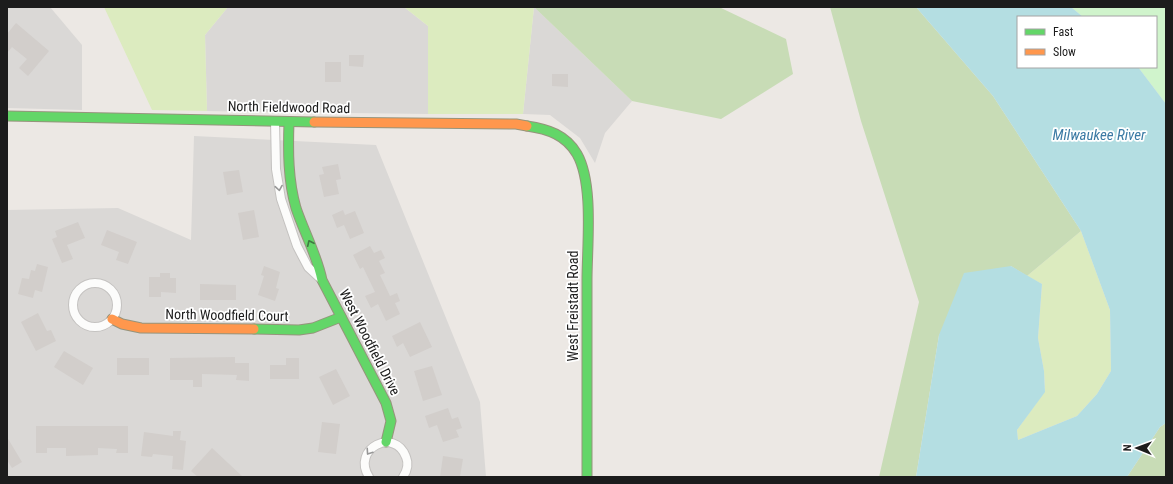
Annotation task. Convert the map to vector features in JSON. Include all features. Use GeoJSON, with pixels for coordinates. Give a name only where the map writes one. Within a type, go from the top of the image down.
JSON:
{"type":"FeatureCollection","features":[{"type":"Feature","properties":{"kind":"street","name":"North Fieldwood Road"},"geometry":{"type":"LineString","coordinates":[[7,116],[289,122],[516,124],[551,129],[566,141]]}},
{"type":"Feature","properties":{"kind":"street","name":"West Woodfield Drive"},"geometry":{"type":"LineString","coordinates":[[275,121],[276,169],[281,199],[288,224],[308,267],[322,280]]}},
{"type":"Feature","properties":{"kind":"street","name":"West Woodfield Drive"},"geometry":{"type":"LineString","coordinates":[[289,122],[288,168],[293,197],[299,219],[319,262],[322,280],[386,403],[391,422],[386,442]]}},
{"type":"Feature","properties":{"kind":"street","name":"West Freistadt Road"},"geometry":{"type":"LineString","coordinates":[[566,141],[578,156],[585,175],[587,218],[587,477]]}},
{"type":"Feature","properties":{"kind":"street"},"geometry":{"type":"LineString","coordinates":[[276,169],[288,168]]}},
{"type":"Feature","properties":{"kind":"street"},"geometry":{"type":"LineString","coordinates":[[288,224],[299,219]]}},
{"type":"Feature","properties":{"kind":"street"},"geometry":{"type":"LineString","coordinates":[[100,284],[107,287],[112,292],[117,305],[112,319],[107,324],[93,328],[80,322],[73,309],[75,295],[86,285],[100,284]]}},
{"type":"Feature","properties":{"kind":"street","name":"North Woodfield Court"},"geometry":{"type":"LineString","coordinates":[[112,319],[122,324],[141,328],[287,330],[313,328],[341,317]]}},
{"type":"Feature","properties":{"kind":"street"},"geometry":{"type":"LineString","coordinates":[[369,477],[365,465],[368,452],[373,447],[386,442],[393,443],[404,452],[407,465],[402,477]]}},
{"type":"Feature","properties":{"kind":"shaded area"},"geometry":{"type":"Polygon","coordinates":[[[7,7],[50,7],[82,45],[82,110],[7,108],[7,7]]]}},
{"type":"Feature","properties":{"kind":"shaded area"},"geometry":{"type":"Polygon","coordinates":[[[228,7],[404,7],[428,26],[428,114],[207,111],[205,35],[228,7]]]}},
{"type":"Feature","properties":{"kind":"shaded area"},"geometry":{"type":"Polygon","coordinates":[[[534,7],[632,101],[605,133],[595,163],[580,138],[550,115],[523,114],[534,7]]]}},
{"type":"Feature","properties":{"kind":"shaded area"},"geometry":{"type":"Polygon","coordinates":[[[194,136],[376,145],[480,402],[486,477],[7,477],[7,210],[118,208],[191,240],[194,136]]]}},
{"type":"Feature","properties":{"kind":"green space"},"geometry":{"type":"Polygon","coordinates":[[[104,7],[228,7],[205,35],[207,111],[152,110],[104,7]]]}},
{"type":"Feature","properties":{"kind":"green space"},"geometry":{"type":"Polygon","coordinates":[[[404,7],[534,7],[523,114],[428,114],[428,26],[404,7]]]}},
{"type":"Feature","properties":{"kind":"green space"},"geometry":{"type":"Polygon","coordinates":[[[534,7],[719,7],[786,39],[793,74],[721,119],[632,101],[534,7]]]}},
{"type":"Feature","properties":{"kind":"green space"},"geometry":{"type":"Polygon","coordinates":[[[830,7],[916,7],[993,96],[1081,231],[1027,276],[1011,266],[939,335],[916,477],[879,477],[919,302],[861,121],[830,7]]]}},
{"type":"Feature","properties":{"kind":"green space"},"geometry":{"type":"Polygon","coordinates":[[[1071,7],[1166,7],[1166,104],[1139,68],[1157,68],[1157,16],[1082,16],[1071,7]]]}},
{"type":"Feature","properties":{"kind":"green space"},"geometry":{"type":"Polygon","coordinates":[[[1081,231],[1110,310],[1111,371],[1097,394],[1077,416],[1018,440],[1017,430],[1045,391],[1044,371],[1038,338],[1042,284],[1027,276],[1081,231]]]}},
{"type":"Feature","properties":{"kind":"green space"},"geometry":{"type":"Polygon","coordinates":[[[1166,423],[1166,477],[1127,477],[1160,427],[1166,423]]]}},
{"type":"Feature","properties":{"kind":"water","name":"Milwaukee River"},"geometry":{"type":"Polygon","coordinates":[[[916,7],[1071,7],[1082,16],[1017,16],[1017,68],[1139,68],[1166,104],[1166,423],[1160,427],[1127,477],[916,477],[939,335],[964,273],[1011,266],[1042,284],[1038,338],[1044,371],[1045,392],[1017,430],[1018,440],[1077,416],[1097,394],[1111,371],[1110,310],[1081,231],[993,96],[916,7]]]}},
{"type":"Feature","properties":{"kind":"building"},"geometry":{"type":"Polygon","coordinates":[[[16,23],[49,51],[28,76],[19,68],[27,59],[12,47],[7,53],[7,34],[16,23]]]}},
{"type":"Feature","properties":{"kind":"building"},"geometry":{"type":"Polygon","coordinates":[[[349,55],[364,55],[363,67],[349,66],[349,55]]]}},
{"type":"Feature","properties":{"kind":"building"},"geometry":{"type":"Polygon","coordinates":[[[325,62],[341,62],[341,82],[325,82],[325,62]]]}},
{"type":"Feature","properties":{"kind":"building"},"geometry":{"type":"Polygon","coordinates":[[[552,74],[568,74],[568,87],[552,86],[552,74]]]}},
{"type":"Feature","properties":{"kind":"building"},"geometry":{"type":"Polygon","coordinates":[[[338,164],[341,179],[336,180],[339,194],[324,197],[319,175],[324,174],[322,167],[338,164]]]}},
{"type":"Feature","properties":{"kind":"building"},"geometry":{"type":"Polygon","coordinates":[[[239,170],[243,192],[227,195],[223,172],[239,170]]]}},
{"type":"Feature","properties":{"kind":"building"},"geometry":{"type":"Polygon","coordinates":[[[254,210],[259,237],[243,240],[238,213],[254,210]]]}},
{"type":"Feature","properties":{"kind":"building"},"geometry":{"type":"Polygon","coordinates":[[[343,210],[345,215],[355,211],[364,233],[350,239],[344,225],[337,228],[332,215],[343,210]]]}},
{"type":"Feature","properties":{"kind":"building"},"geometry":{"type":"Polygon","coordinates":[[[78,222],[85,238],[67,245],[73,259],[62,263],[52,239],[57,237],[55,231],[78,222]]]}},
{"type":"Feature","properties":{"kind":"building"},"geometry":{"type":"Polygon","coordinates":[[[107,230],[137,242],[128,264],[116,260],[119,252],[101,245],[107,230]]]}},
{"type":"Feature","properties":{"kind":"building"},"geometry":{"type":"Polygon","coordinates":[[[370,246],[374,253],[381,250],[385,258],[379,261],[385,273],[380,275],[390,296],[397,293],[400,301],[395,303],[400,314],[386,321],[378,304],[371,308],[365,296],[375,292],[363,267],[360,269],[353,255],[370,246]]]}},
{"type":"Feature","properties":{"kind":"building"},"geometry":{"type":"Polygon","coordinates":[[[37,264],[48,267],[42,292],[35,290],[33,298],[18,294],[22,278],[29,279],[31,270],[35,271],[37,264]]]}},
{"type":"Feature","properties":{"kind":"building"},"geometry":{"type":"Polygon","coordinates":[[[264,266],[280,272],[276,288],[279,289],[275,301],[258,295],[264,276],[261,275],[264,266]]]}},
{"type":"Feature","properties":{"kind":"building"},"geometry":{"type":"Polygon","coordinates":[[[160,273],[170,273],[170,278],[176,278],[176,293],[161,292],[161,297],[149,297],[149,277],[160,277],[160,273]]]}},
{"type":"Feature","properties":{"kind":"building"},"geometry":{"type":"Polygon","coordinates":[[[200,284],[236,285],[236,300],[200,300],[200,284]]]}},
{"type":"Feature","properties":{"kind":"building"},"geometry":{"type":"Polygon","coordinates":[[[38,313],[47,331],[51,330],[56,341],[36,351],[21,322],[38,313]]]}},
{"type":"Feature","properties":{"kind":"building"},"geometry":{"type":"Polygon","coordinates":[[[420,322],[432,347],[410,357],[403,343],[397,347],[392,336],[420,322]]]}},
{"type":"Feature","properties":{"kind":"building"},"geometry":{"type":"Polygon","coordinates":[[[64,351],[93,368],[83,385],[54,367],[64,351]]]}},
{"type":"Feature","properties":{"kind":"building"},"geometry":{"type":"Polygon","coordinates":[[[235,357],[235,363],[249,363],[249,381],[236,380],[237,375],[202,374],[202,387],[193,387],[193,380],[170,380],[170,358],[235,357]]]}},
{"type":"Feature","properties":{"kind":"building"},"geometry":{"type":"Polygon","coordinates":[[[117,358],[149,358],[149,375],[117,375],[117,358]]]}},
{"type":"Feature","properties":{"kind":"building"},"geometry":{"type":"Polygon","coordinates":[[[286,358],[299,358],[299,379],[270,379],[270,365],[286,365],[286,358]]]}},
{"type":"Feature","properties":{"kind":"building"},"geometry":{"type":"Polygon","coordinates":[[[432,366],[442,395],[423,401],[414,371],[432,366]]]}},
{"type":"Feature","properties":{"kind":"building"},"geometry":{"type":"Polygon","coordinates":[[[336,369],[350,396],[333,405],[319,377],[336,369]]]}},
{"type":"Feature","properties":{"kind":"building"},"geometry":{"type":"Polygon","coordinates":[[[448,408],[452,419],[458,417],[462,428],[456,430],[459,437],[443,442],[437,425],[429,428],[425,416],[448,408]]]}},
{"type":"Feature","properties":{"kind":"building"},"geometry":{"type":"Polygon","coordinates":[[[322,422],[340,424],[336,454],[318,452],[322,422]]]}},
{"type":"Feature","properties":{"kind":"building"},"geometry":{"type":"Polygon","coordinates":[[[36,426],[128,426],[128,453],[116,453],[117,449],[98,448],[98,455],[66,456],[66,448],[47,448],[47,453],[36,453],[36,426]]]}},
{"type":"Feature","properties":{"kind":"building"},"geometry":{"type":"Polygon","coordinates":[[[173,431],[181,431],[180,440],[186,441],[183,470],[172,469],[173,456],[153,454],[152,457],[141,456],[144,432],[173,436],[173,431]]]}},
{"type":"Feature","properties":{"kind":"building"},"geometry":{"type":"Polygon","coordinates":[[[7,437],[22,462],[12,468],[7,460],[7,437]]]}},
{"type":"Feature","properties":{"kind":"building"},"geometry":{"type":"Polygon","coordinates":[[[212,448],[243,477],[198,477],[191,471],[212,448]]]}},
{"type":"Feature","properties":{"kind":"building"},"geometry":{"type":"Polygon","coordinates":[[[443,456],[463,459],[460,477],[440,477],[443,456]]]}},
{"type":"Feature","properties":{"kind":"traffic: fast"},"geometry":{"type":"LineString","coordinates":[[7,116],[314,122]]}},
{"type":"Feature","properties":{"kind":"traffic: fast"},"geometry":{"type":"LineString","coordinates":[[289,122],[289,165],[291,187],[296,208],[317,262],[322,280],[386,403],[391,421],[386,442]]}},
{"type":"Feature","properties":{"kind":"traffic: fast"},"geometry":{"type":"LineString","coordinates":[[527,126],[549,131],[568,142],[577,154],[586,182],[588,198],[587,477]]}},
{"type":"Feature","properties":{"kind":"traffic: fast"},"geometry":{"type":"LineString","coordinates":[[254,329],[299,330],[313,328],[341,317]]}},
{"type":"Feature","properties":{"kind":"traffic: slow"},"geometry":{"type":"LineString","coordinates":[[314,122],[516,124],[527,126]]}},
{"type":"Feature","properties":{"kind":"traffic: slow"},"geometry":{"type":"LineString","coordinates":[[112,319],[122,324],[141,328],[254,329]]}}]}
